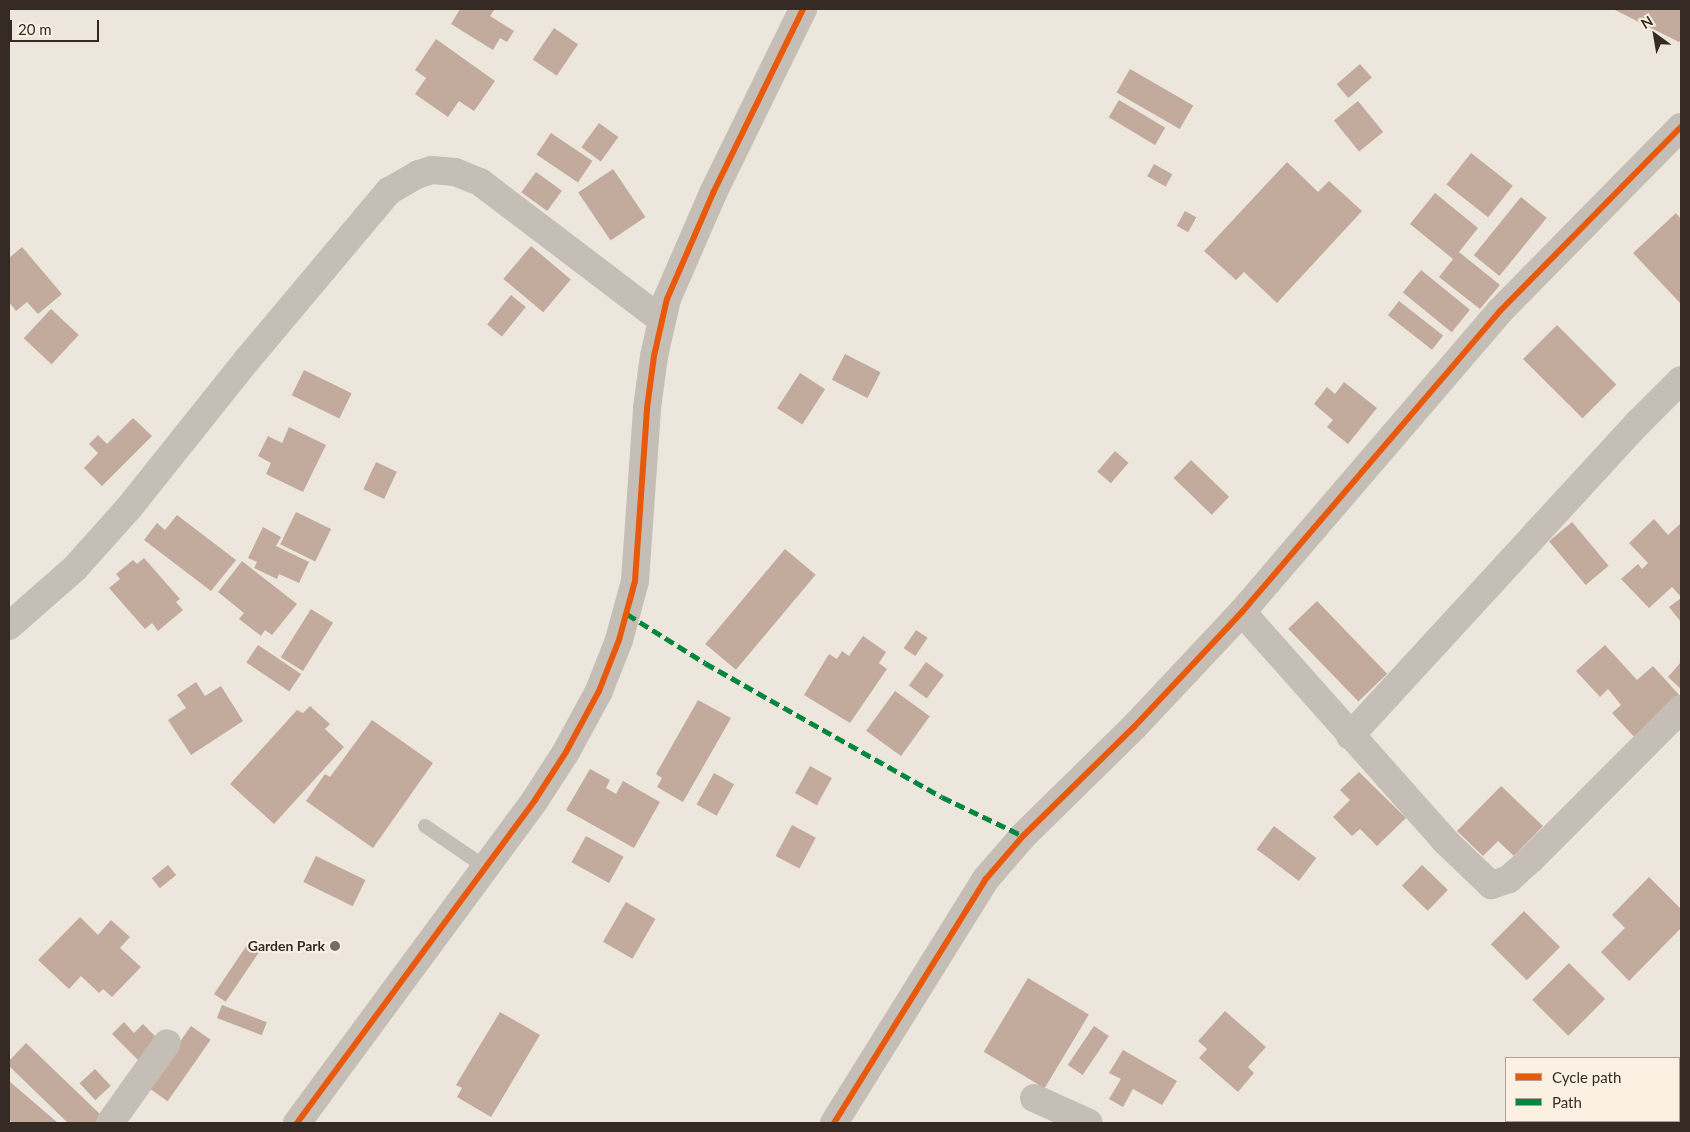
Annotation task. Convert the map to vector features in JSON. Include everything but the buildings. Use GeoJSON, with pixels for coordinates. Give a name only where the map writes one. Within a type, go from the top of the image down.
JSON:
{"type":"FeatureCollection","features":[{"type":"Feature","properties":{"kind":"street"},"geometry":{"type":"LineString","coordinates":[[297,1123],[485,867],[566,752],[599,691],[619,640],[634,581],[648,408],[662,320],[674,284],[713,193],[803,9]]}},
{"type":"Feature","properties":{"kind":"street"},"geometry":{"type":"LineString","coordinates":[[834,1123],[985,880],[1023,836],[1134,727],[1242,612],[1500,311],[1681,128]]}},
{"type":"Feature","properties":{"kind":"street"},"geometry":{"type":"LineString","coordinates":[[9,626],[75,568],[128,509],[247,360],[389,191],[419,174],[432,170],[455,172],[480,182],[662,320]]}},
{"type":"Feature","properties":{"kind":"street"},"geometry":{"type":"LineString","coordinates":[[1350,736],[1637,424],[1681,380]]}},
{"type":"Feature","properties":{"kind":"street"},"geometry":{"type":"LineString","coordinates":[[1242,612],[1350,736],[1485,882],[1501,884],[1618,776],[1681,709]]}},
{"type":"Feature","properties":{"kind":"street"},"geometry":{"type":"LineString","coordinates":[[110,1123],[167,1043]]}},
{"type":"Feature","properties":{"kind":"street"},"geometry":{"type":"LineString","coordinates":[[1034,1098],[1089,1123]]}},
{"type":"Feature","properties":{"kind":"lane"},"geometry":{"type":"LineString","coordinates":[[425,826],[485,867]]}},
{"type":"Feature","properties":{"kind":"marked path"},"geometry":{"type":"LineString","coordinates":[[627,614],[705,663],[942,797],[1023,836]]}},
{"type":"Feature","properties":{"kind":"cycle path"},"geometry":{"type":"LineString","coordinates":[[297,1123],[535,800],[566,752],[599,691],[619,640],[635,581],[647,408],[654,356],[667,299],[713,193],[803,9]]}},
{"type":"Feature","properties":{"kind":"cycle path"},"geometry":{"type":"LineString","coordinates":[[834,1123],[985,880],[1023,836],[1134,727],[1242,612],[1500,311],[1681,127]]}},
{"type":"Feature","properties":{"kind":"place","name":"Garden Park"},"geometry":{"type":"Point","coordinates":[335,946]}}]}
